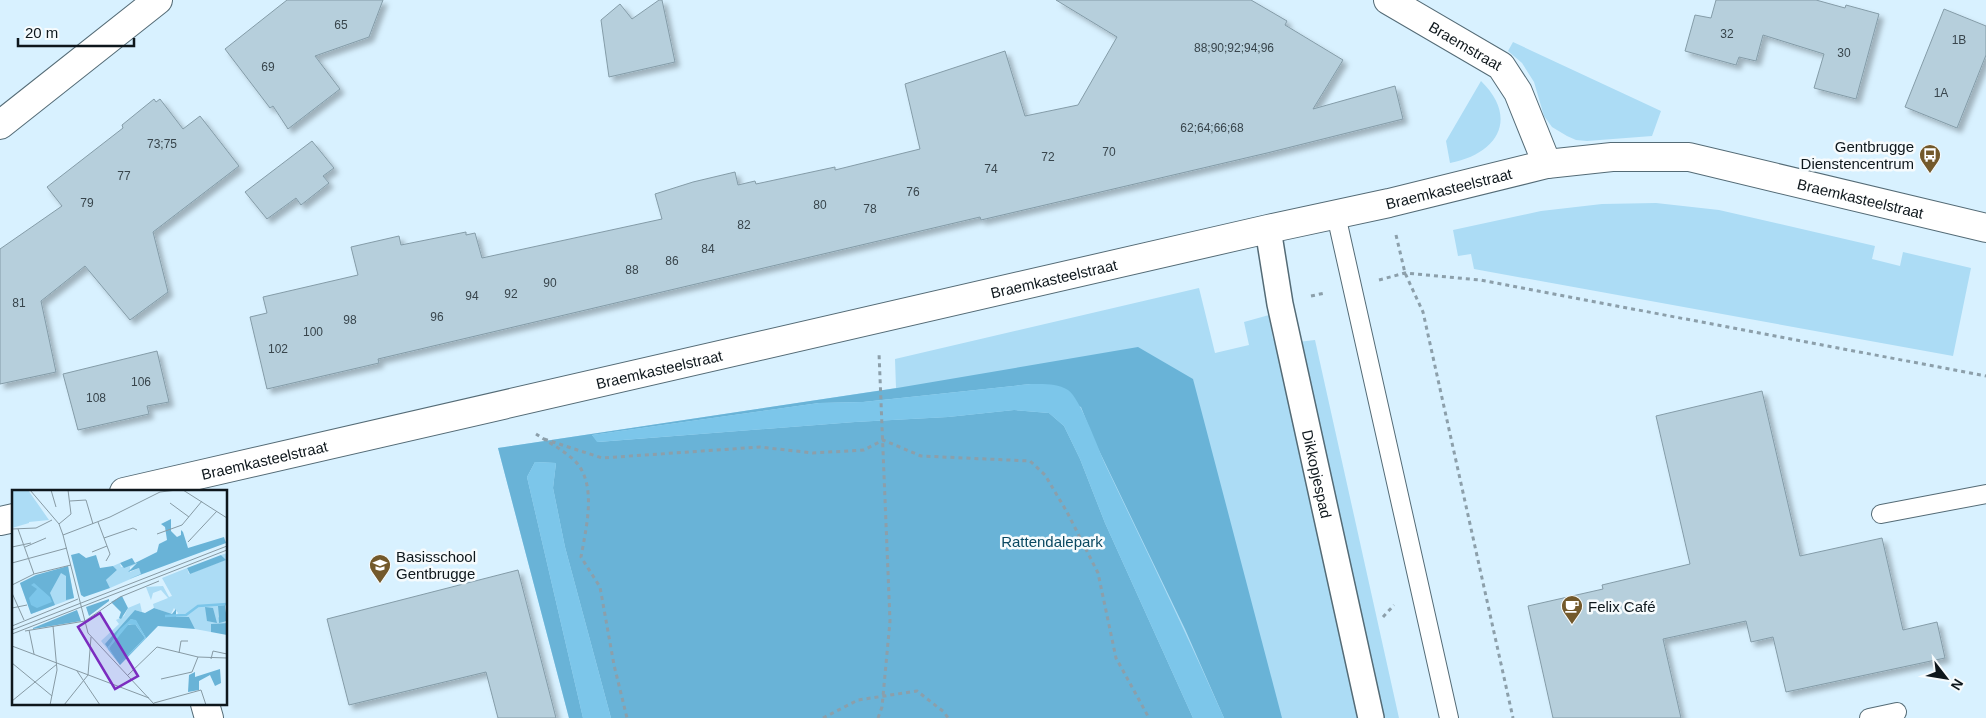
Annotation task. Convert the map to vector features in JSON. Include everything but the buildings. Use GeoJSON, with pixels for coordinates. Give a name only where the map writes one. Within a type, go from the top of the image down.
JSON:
{"type":"FeatureCollection","features":[{"type":"Feature","properties":{"kind":"street"},"geometry":{"type":"LineString","coordinates":[[0,125],[158,0]]}},
{"type":"Feature","properties":{"kind":"street","name":"Braemstraat"},"geometry":{"type":"LineString","coordinates":[[1388,0],[1501,66],[1518,92],[1547,164]]}},
{"type":"Feature","properties":{"kind":"street","name":"Braemkasteelstraat"},"geometry":{"type":"LineString","coordinates":[[141,490],[497,406],[1389,203],[1547,164],[1612,157],[1689,157],[1986,228]]}},
{"type":"Feature","properties":{"kind":"street","name":"Dikkopjespad"},"geometry":{"type":"LineString","coordinates":[[1268,229],[1280,304],[1371,718]]}},
{"type":"Feature","properties":{"kind":"lane"},"geometry":{"type":"LineString","coordinates":[[1336,215],[1449,718]]}},
{"type":"Feature","properties":{"kind":"lane"},"geometry":{"type":"LineString","coordinates":[[1881,514],[1986,494]]}},
{"type":"Feature","properties":{"kind":"lane"},"geometry":{"type":"LineString","coordinates":[[1869,718],[1897,712]]}},
{"type":"Feature","properties":{"kind":"path"},"geometry":{"type":"LineString","coordinates":[[1389,203],[1405,273],[1423,312],[1513,718]]}},
{"type":"Feature","properties":{"kind":"path"},"geometry":{"type":"LineString","coordinates":[[1280,304],[1405,273],[1480,280],[1986,376]]}},
{"type":"Feature","properties":{"kind":"path"},"geometry":{"type":"LineString","coordinates":[[878,319],[890,621],[882,707],[878,718]]}},
{"type":"Feature","properties":{"kind":"path"},"geometry":{"type":"LineString","coordinates":[[497,406],[575,461],[586,478],[588,514],[582,556],[600,587],[614,665],[628,718]]}},
{"type":"Feature","properties":{"kind":"path"},"geometry":{"type":"LineString","coordinates":[[544,439],[602,458],[760,447],[812,453],[864,450],[883,440]]}},
{"type":"Feature","properties":{"kind":"path"},"geometry":{"type":"LineString","coordinates":[[883,440],[921,456],[1030,460],[1045,476],[1067,512],[1098,574],[1116,658],[1149,718]]}},
{"type":"Feature","properties":{"kind":"path"},"geometry":{"type":"LineString","coordinates":[[1356,647],[1406,592],[1420,587]]}},
{"type":"Feature","properties":{"kind":"path"},"geometry":{"type":"LineString","coordinates":[[823,718],[858,700],[917,691],[944,712],[948,718]]}},
{"type":"Feature","properties":{"kind":"green space"},"geometry":{"type":"Polygon","coordinates":[[[1513,42],[1661,111],[1652,136],[1587,141],[1576,140],[1552,127],[1544,116],[1534,82],[1522,63],[1508,51],[1513,42]]]}},
{"type":"Feature","properties":{"kind":"green space"},"geometry":{"type":"Polygon","coordinates":[[[1481,81],[1493,95],[1499,108],[1501,121],[1498,133],[1491,143],[1480,152],[1450,163],[1446,141],[1481,81]]]}},
{"type":"Feature","properties":{"kind":"green space"},"geometry":{"type":"Polygon","coordinates":[[[1656,203],[1719,210],[1875,246],[1872,259],[1900,266],[1903,252],[1971,268],[1953,356],[1474,269],[1471,254],[1458,256],[1453,230],[1541,211],[1602,204],[1656,203]]]}},
{"type":"Feature","properties":{"kind":"green space","name":"Rattendalepark"},"geometry":{"type":"Polygon","coordinates":[[[1199,288],[1215,353],[1249,345],[1244,322],[1269,315],[1273,339],[1281,344],[1315,340],[1399,718],[569,718],[498,448],[896,388],[895,359],[1199,288]]]}},
{"type":"Feature","properties":{"kind":"green space","name":"Rattendalepark"},"geometry":{"type":"Polygon","coordinates":[[[1138,347],[1193,379],[1282,718],[1224,718],[1185,629],[1094,440],[1081,407],[1031,384],[863,402],[819,403],[592,435],[598,442],[855,422],[948,417],[1014,410],[1049,413],[1064,426],[1080,459],[1105,523],[1193,718],[611,718],[565,547],[553,488],[556,463],[535,462],[527,477],[583,718],[569,718],[498,448],[897,388],[1138,347]]]}},
{"type":"Feature","properties":{"kind":"shaded area"},"geometry":{"type":"Polygon","coordinates":[[[1031,384],[1050,384],[1064,388],[1073,395],[1078,403],[1224,718],[1193,718],[1105,523],[1080,459],[1064,426],[1049,413],[1014,410],[948,417],[855,422],[597,442],[592,435],[819,403],[863,402],[1031,384]]]}},
{"type":"Feature","properties":{"kind":"shaded area"},"geometry":{"type":"Polygon","coordinates":[[[535,462],[556,463],[553,488],[565,547],[611,718],[583,718],[527,477],[535,462]]]}},
{"type":"Feature","properties":{"kind":"place","name":"Gentbrugge Dienstencentrum"},"geometry":{"type":"Point","coordinates":[1930,174]}},
{"type":"Feature","properties":{"kind":"place","name":"Basisschool Gentbrugge"},"geometry":{"type":"Point","coordinates":[380,584]}},
{"type":"Feature","properties":{"kind":"place","name":"Felix Café"},"geometry":{"type":"Point","coordinates":[1572,625]}}]}
